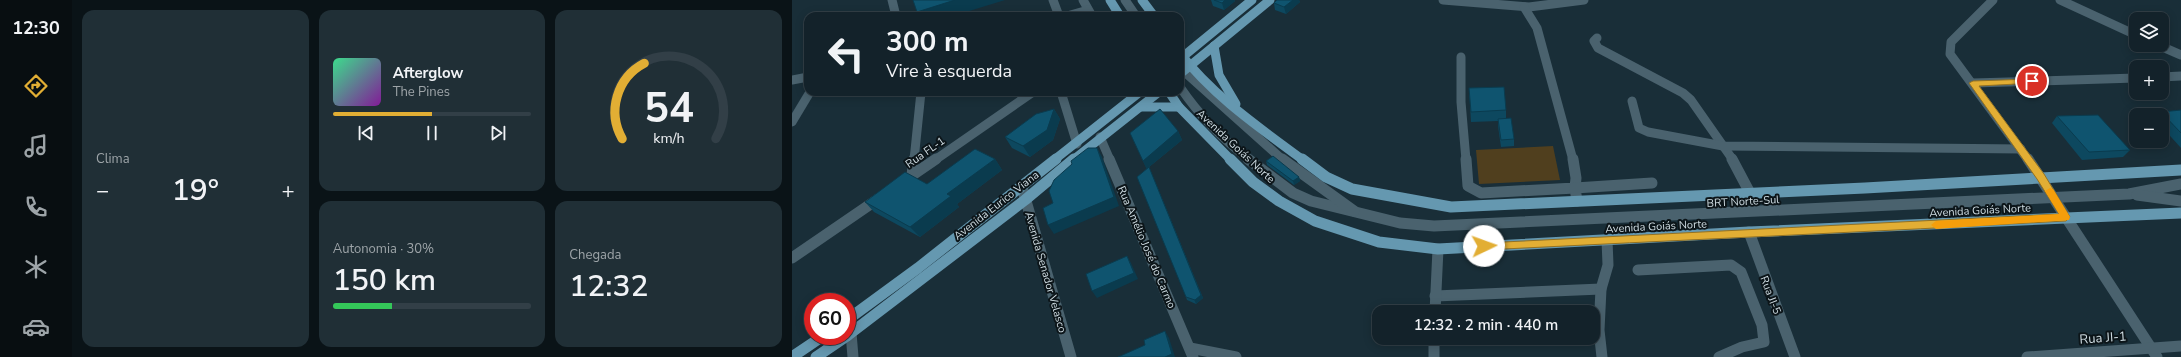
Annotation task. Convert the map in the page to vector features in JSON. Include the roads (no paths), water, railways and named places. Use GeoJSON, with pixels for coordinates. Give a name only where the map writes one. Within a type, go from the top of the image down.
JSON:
{"type":"FeatureCollection","features":[{"type":"Feature","properties":{"kind":"main road"},"geometry":{"type":"LineString","coordinates":[[1110,0],[1118,12]]}},
{"type":"Feature","properties":{"kind":"main road"},"geometry":{"type":"LineString","coordinates":[[1142,0],[1151,12]]}},
{"type":"Feature","properties":{"kind":"main road"},"geometry":{"type":"LineString","coordinates":[[1184,54],[1252,0]]}},
{"type":"Feature","properties":{"kind":"main road"},"geometry":{"type":"LineString","coordinates":[[1184,69],[1270,0]]}},
{"type":"Feature","properties":{"kind":"main road"},"geometry":{"type":"LineString","coordinates":[[1214,46],[1219,75],[1240,113]]}},
{"type":"Feature","properties":{"kind":"main road"},"geometry":{"type":"LineString","coordinates":[[1184,71],[1326,177],[1352,189],[1451,207],[2181,170]]}},
{"type":"Feature","properties":{"kind":"main road","name":"Avenida Eurico Viana"},"geometry":{"type":"LineString","coordinates":[[856,313],[918,268],[1077,144],[1135,96]]}},
{"type":"Feature","properties":{"kind":"main road","name":"Avenida Eurico Viana"},"geometry":{"type":"LineString","coordinates":[[856,327],[1025,200],[1100,137],[1142,107],[1154,96]]}},
{"type":"Feature","properties":{"kind":"main road","name":"Avenida Goiás Norte"},"geometry":{"type":"LineString","coordinates":[[1172,96],[1179,107],[1253,182],[1279,201],[1315,221],[1379,242],[1438,249],[1748,232],[1892,228],[2066,217],[2181,213]]}},
{"type":"Feature","properties":{"kind":"main road"},"geometry":{"type":"LineString","coordinates":[[1142,107],[1179,107]]}},
{"type":"Feature","properties":{"kind":"main road"},"geometry":{"type":"LineString","coordinates":[[792,357],[810,345]]}},
{"type":"Feature","properties":{"kind":"main road","name":"Avenida Eurico Viana"},"geometry":{"type":"LineString","coordinates":[[816,357],[832,345]]}},
{"type":"Feature","properties":{"kind":"street"},"geometry":{"type":"LineString","coordinates":[[892,0],[895,12]]}},
{"type":"Feature","properties":{"kind":"street"},"geometry":{"type":"LineString","coordinates":[[1053,0],[1058,12]]}},
{"type":"Feature","properties":{"kind":"street"},"geometry":{"type":"LineString","coordinates":[[1083,0],[1089,12]]}},
{"type":"Feature","properties":{"kind":"street"},"geometry":{"type":"LineString","coordinates":[[1125,0],[1133,12]]}},
{"type":"Feature","properties":{"kind":"street"},"geometry":{"type":"LineString","coordinates":[[1443,0],[1527,7],[1584,0]]}},
{"type":"Feature","properties":{"kind":"street"},"geometry":{"type":"LineString","coordinates":[[1527,7],[1535,0]]}},
{"type":"Feature","properties":{"kind":"street"},"geometry":{"type":"LineString","coordinates":[[1993,0],[1951,42],[1950,54],[2041,176],[2153,352]]}},
{"type":"Feature","properties":{"kind":"street"},"geometry":{"type":"LineString","coordinates":[[2060,0],[2129,32]]}},
{"type":"Feature","properties":{"kind":"street"},"geometry":{"type":"LineString","coordinates":[[1527,7],[1537,28],[1572,152],[1576,178],[1575,188],[1577,201]]}},
{"type":"Feature","properties":{"kind":"street"},"geometry":{"type":"LineString","coordinates":[[1597,38],[1594,42],[1598,48],[1683,93],[1691,100],[1734,162],[1750,193]]}},
{"type":"Feature","properties":{"kind":"street"},"geometry":{"type":"LineString","coordinates":[[2169,50],[2181,55]]}},
{"type":"Feature","properties":{"kind":"street"},"geometry":{"type":"LineString","coordinates":[[1461,57],[1461,102],[1468,186],[1473,190],[1481,192],[1652,183]]}},
{"type":"Feature","properties":{"kind":"street"},"geometry":{"type":"LineString","coordinates":[[1184,71],[1290,166],[1359,214]]}},
{"type":"Feature","properties":{"kind":"street"},"geometry":{"type":"LineString","coordinates":[[2169,77],[2181,76]]}},
{"type":"Feature","properties":{"kind":"street"},"geometry":{"type":"LineString","coordinates":[[792,80],[804,78]]}},
{"type":"Feature","properties":{"kind":"street"},"geometry":{"type":"LineString","coordinates":[[1973,83],[2129,78]]}},
{"type":"Feature","properties":{"kind":"street","name":"BRT Norte-Sul"},"geometry":{"type":"LineString","coordinates":[[1184,93],[1196,111],[1234,148],[1293,193],[1311,201],[1400,223],[1434,226],[1478,226],[2054,198],[2129,194],[2181,184]]}},
{"type":"Feature","properties":{"kind":"street"},"geometry":{"type":"LineString","coordinates":[[792,122],[808,96]]}},
{"type":"Feature","properties":{"kind":"street"},"geometry":{"type":"LineString","coordinates":[[912,175],[920,96]]}},
{"type":"Feature","properties":{"kind":"street","name":"Rua FL-1"},"geometry":{"type":"LineString","coordinates":[[794,253],[890,191],[1027,96]]}},
{"type":"Feature","properties":{"kind":"street"},"geometry":{"type":"LineString","coordinates":[[1062,96],[1077,144]]}},
{"type":"Feature","properties":{"kind":"street"},"geometry":{"type":"LineString","coordinates":[[1632,101],[1639,128],[1648,132],[1723,146],[2021,149]]}},
{"type":"Feature","properties":{"kind":"street","name":"Rua Amélio José do Carmo"},"geometry":{"type":"LineString","coordinates":[[1100,137],[1191,353]]}},
{"type":"Feature","properties":{"kind":"street","name":"Avenida Senador Velasco"},"geometry":{"type":"LineString","coordinates":[[1022,187],[1071,357]]}},
{"type":"Feature","properties":{"kind":"street","name":"BRT Norte-Sul"},"geometry":{"type":"LineString","coordinates":[[2129,194],[2181,201]]}},
{"type":"Feature","properties":{"kind":"street","name":"Rua JI-5"},"geometry":{"type":"LineString","coordinates":[[1748,232],[1795,357]]}},
{"type":"Feature","properties":{"kind":"street"},"geometry":{"type":"LineString","coordinates":[[1602,357],[1599,330],[1601,289],[1608,265],[1607,240]]}},
{"type":"Feature","properties":{"kind":"street"},"geometry":{"type":"LineString","coordinates":[[1435,305],[1438,249]]}},
{"type":"Feature","properties":{"kind":"street"},"geometry":{"type":"LineString","coordinates":[[1638,270],[1731,265],[1741,272],[1762,325],[1764,342],[1742,347],[1718,357]]}},
{"type":"Feature","properties":{"kind":"street"},"geometry":{"type":"LineString","coordinates":[[1435,296],[1601,289]]}},
{"type":"Feature","properties":{"kind":"street"},"geometry":{"type":"LineString","coordinates":[[850,345],[853,357]]}},
{"type":"Feature","properties":{"kind":"street"},"geometry":{"type":"LineString","coordinates":[[1434,345],[1434,357]]}},
{"type":"Feature","properties":{"kind":"street","name":"Rua JI-1"},"geometry":{"type":"LineString","coordinates":[[2027,357],[2153,352],[2181,346]]}},
{"type":"Feature","properties":{"kind":"street"},"geometry":{"type":"LineString","coordinates":[[1191,353],[1236,357]]}}]}
